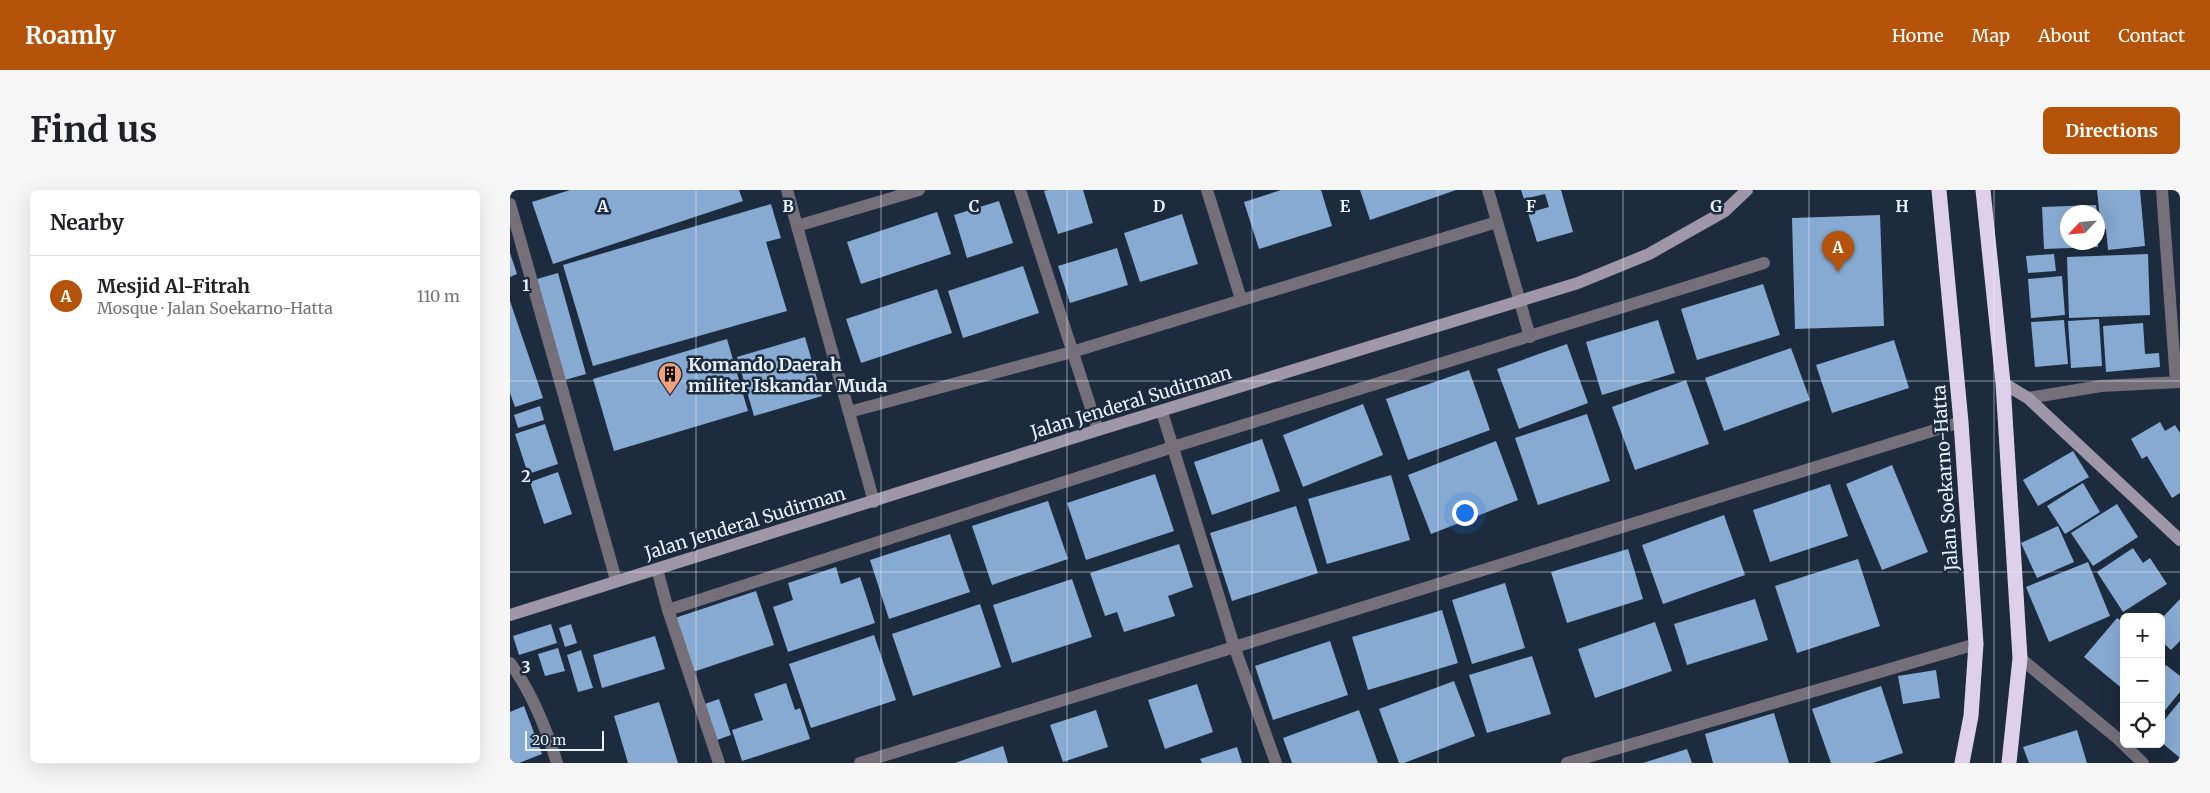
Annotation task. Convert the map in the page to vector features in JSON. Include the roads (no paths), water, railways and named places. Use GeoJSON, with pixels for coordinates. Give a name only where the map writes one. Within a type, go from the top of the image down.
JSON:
{"type":"FeatureCollection","features":[{"type":"Feature","properties":{"kind":"highway","name":"Jalan Soekarno-Hatta"},"geometry":{"type":"LineString","coordinates":[[1939,190],[1961,422],[1976,644],[1970,716],[1962,763]]}},
{"type":"Feature","properties":{"kind":"highway"},"geometry":{"type":"LineString","coordinates":[[1983,190],[2003,383],[2020,658],[2009,763]]}},
{"type":"Feature","properties":{"kind":"street"},"geometry":{"type":"LineString","coordinates":[[787,190],[874,502]]}},
{"type":"Feature","properties":{"kind":"street"},"geometry":{"type":"LineString","coordinates":[[797,226],[919,190]]}},
{"type":"Feature","properties":{"kind":"street"},"geometry":{"type":"LineString","coordinates":[[1020,190],[1098,430]]}},
{"type":"Feature","properties":{"kind":"street"},"geometry":{"type":"LineString","coordinates":[[1207,190],[1241,299]]}},
{"type":"Feature","properties":{"kind":"street"},"geometry":{"type":"LineString","coordinates":[[1488,190],[1530,337]]}},
{"type":"Feature","properties":{"kind":"street","name":"Jalan Jenderal Sudirman"},"geometry":{"type":"LineString","coordinates":[[510,615],[616,580],[874,502],[1098,430],[1162,412],[1578,283],[1649,254],[1725,211],[1747,190]]}},
{"type":"Feature","properties":{"kind":"street"},"geometry":{"type":"LineString","coordinates":[[2028,398],[2101,386],[2178,382],[2162,190]]}},
{"type":"Feature","properties":{"kind":"street"},"geometry":{"type":"LineString","coordinates":[[510,204],[616,580]]}},
{"type":"Feature","properties":{"kind":"street"},"geometry":{"type":"LineString","coordinates":[[849,412],[1072,352],[1497,222]]}},
{"type":"Feature","properties":{"kind":"street"},"geometry":{"type":"LineString","coordinates":[[668,610],[1173,447],[1764,263]]}},
{"type":"Feature","properties":{"kind":"street"},"geometry":{"type":"LineString","coordinates":[[2003,383],[2028,398],[2180,540]]}},
{"type":"Feature","properties":{"kind":"street"},"geometry":{"type":"LineString","coordinates":[[1162,412],[1234,646],[1276,763]]}},
{"type":"Feature","properties":{"kind":"street"},"geometry":{"type":"LineString","coordinates":[[860,763],[1234,646],[1450,582],[1961,422]]}},
{"type":"Feature","properties":{"kind":"street"},"geometry":{"type":"LineString","coordinates":[[657,569],[668,610],[719,763]]}},
{"type":"Feature","properties":{"kind":"street"},"geometry":{"type":"LineString","coordinates":[[1567,763],[1976,644]]}},
{"type":"Feature","properties":{"kind":"street"},"geometry":{"type":"LineString","coordinates":[[2020,658],[2143,763]]}},
{"type":"Feature","properties":{"kind":"street"},"geometry":{"type":"LineString","coordinates":[[510,663],[522,678],[548,734],[557,763]]}},
{"type":"Feature","properties":{"kind":"place","name":"Mesjid Al-Fitrah"},"geometry":{"type":"Point","coordinates":[1838,272]}},
{"type":"Feature","properties":{"kind":"place","name":"Komando Daerah militer Iskandar Muda"},"geometry":{"type":"Point","coordinates":[670,395]}}]}
